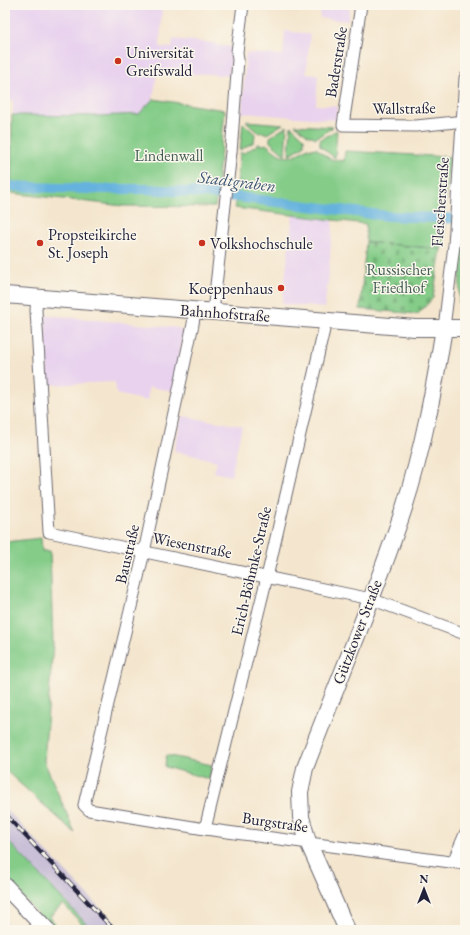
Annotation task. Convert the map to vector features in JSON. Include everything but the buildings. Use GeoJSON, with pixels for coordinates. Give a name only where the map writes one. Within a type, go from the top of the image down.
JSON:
{"type":"FeatureCollection","features":[{"type":"Feature","properties":{"kind":"street"},"geometry":{"type":"LineString","coordinates":[[213,312],[235,118],[238,60],[237,52],[242,5]]}},
{"type":"Feature","properties":{"kind":"street","name":"Baderstraße"},"geometry":{"type":"LineString","coordinates":[[343,125],[360,5]]}},
{"type":"Feature","properties":{"kind":"street","name":"Fleischerstraße"},"geometry":{"type":"LineString","coordinates":[[444,328],[455,239],[456,198],[463,121],[465,78]]}},
{"type":"Feature","properties":{"kind":"street","name":"Wallstraße"},"geometry":{"type":"LineString","coordinates":[[343,125],[416,126],[463,121]]}},
{"type":"Feature","properties":{"kind":"street","name":"Bahnhofstraße"},"geometry":{"type":"LineString","coordinates":[[5,295],[415,328],[465,328]]}},
{"type":"Feature","properties":{"kind":"street","name":"Wiesenstraße"},"geometry":{"type":"LineString","coordinates":[[37,298],[36,310],[49,532],[370,599],[465,634]]}},
{"type":"Feature","properties":{"kind":"street","name":"Baustraße"},"geometry":{"type":"LineString","coordinates":[[84,805],[144,552],[195,310]]}},
{"type":"Feature","properties":{"kind":"street","name":"Erich-Böhmke-Straße"},"geometry":{"type":"LineString","coordinates":[[205,829],[267,577],[326,321]]}},
{"type":"Feature","properties":{"kind":"street","name":"Gützkower Straße"},"geometry":{"type":"LineString","coordinates":[[347,930],[308,842],[301,817],[300,792],[305,768],[404,507],[425,434],[444,328]]}},
{"type":"Feature","properties":{"kind":"street","name":"Burgstraße"},"geometry":{"type":"LineString","coordinates":[[84,805],[89,810],[205,829],[465,864]]}},
{"type":"Feature","properties":{"kind":"street"},"geometry":{"type":"LineString","coordinates":[[453,862],[465,834]]}},
{"type":"Feature","properties":{"kind":"street"},"geometry":{"type":"LineString","coordinates":[[5,886],[47,930]]}},
{"type":"Feature","properties":{"kind":"shaded area","name":"Universität Greifswald"},"geometry":{"type":"Polygon","coordinates":[[[5,5],[162,5],[160,47],[172,48],[173,39],[215,43],[215,45],[233,47],[229,76],[209,74],[157,74],[153,99],[139,114],[99,116],[13,115],[13,101],[5,99],[5,5]]]}},
{"type":"Feature","properties":{"kind":"shaded area"},"geometry":{"type":"Polygon","coordinates":[[[321,5],[350,5],[348,21],[320,18],[321,5]]]}},
{"type":"Feature","properties":{"kind":"shaded area"},"geometry":{"type":"Polygon","coordinates":[[[285,31],[310,34],[306,74],[318,75],[316,105],[337,106],[336,120],[242,113],[246,53],[283,55],[285,31]]]}},
{"type":"Feature","properties":{"kind":"shaded area"},"geometry":{"type":"Polygon","coordinates":[[[293,214],[333,219],[328,282],[324,308],[282,304],[293,214]]]}},
{"type":"Feature","properties":{"kind":"shaded area"},"geometry":{"type":"Polygon","coordinates":[[[45,315],[179,328],[183,333],[173,391],[149,387],[147,401],[116,394],[115,382],[48,385],[45,315]]]}},
{"type":"Feature","properties":{"kind":"shaded area"},"geometry":{"type":"Polygon","coordinates":[[[182,416],[242,426],[231,476],[214,472],[217,461],[174,451],[182,416]]]}},
{"type":"Feature","properties":{"kind":"shaded area"},"geometry":{"type":"Polygon","coordinates":[[[5,808],[121,930],[92,930],[5,838],[5,808]]]}},
{"type":"Feature","properties":{"kind":"green space","name":"Lindenwall"},"geometry":{"type":"Polygon","coordinates":[[[153,99],[225,110],[215,207],[123,206],[11,193],[12,115],[99,116],[139,114],[153,99]]]}},
{"type":"Feature","properties":{"kind":"green space"},"geometry":{"type":"Polygon","coordinates":[[[246,121],[283,124],[267,134],[263,132],[259,133],[246,121]]]}},
{"type":"Feature","properties":{"kind":"green space"},"geometry":{"type":"Polygon","coordinates":[[[243,123],[255,134],[254,142],[240,150],[243,123]]]}},
{"type":"Feature","properties":{"kind":"green space"},"geometry":{"type":"Polygon","coordinates":[[[295,125],[333,127],[316,138],[309,136],[295,125]]]}},
{"type":"Feature","properties":{"kind":"green space"},"geometry":{"type":"Polygon","coordinates":[[[287,126],[285,155],[270,142],[270,137],[287,126]]]}},
{"type":"Feature","properties":{"kind":"green space"},"geometry":{"type":"Polygon","coordinates":[[[291,126],[304,138],[304,146],[289,155],[291,126]]]}},
{"type":"Feature","properties":{"kind":"green space"},"geometry":{"type":"Polygon","coordinates":[[[337,130],[335,158],[320,146],[320,140],[337,130]]]}},
{"type":"Feature","properties":{"kind":"green space","name":"Lindenwall"},"geometry":{"type":"Polygon","coordinates":[[[259,144],[266,144],[278,153],[286,156],[295,155],[308,148],[316,148],[330,159],[344,161],[345,151],[450,157],[445,206],[444,244],[441,249],[366,242],[366,224],[235,208],[240,153],[244,153],[259,144]]]}},
{"type":"Feature","properties":{"kind":"green space"},"geometry":{"type":"Polygon","coordinates":[[[465,182],[465,310],[459,303],[465,182]]]}},
{"type":"Feature","properties":{"kind":"green space","name":"Russischer Friedhof"},"geometry":{"type":"Polygon","coordinates":[[[366,242],[441,249],[433,298],[418,314],[360,309],[366,242]]]}},
{"type":"Feature","properties":{"kind":"green space"},"geometry":{"type":"Polygon","coordinates":[[[41,538],[42,551],[50,551],[53,644],[44,761],[75,833],[5,770],[5,542],[41,538]]]}},
{"type":"Feature","properties":{"kind":"green space"},"geometry":{"type":"Polygon","coordinates":[[[166,755],[212,765],[209,779],[165,767],[166,755]]]}},
{"type":"Feature","properties":{"kind":"green space"},"geometry":{"type":"Polygon","coordinates":[[[5,838],[92,930],[88,930],[63,904],[49,917],[62,930],[53,930],[5,879],[5,838]]]}},
{"type":"Feature","properties":{"kind":"waterway","name":"Stadtgraben"},"geometry":{"type":"LineString","coordinates":[[5,186],[88,189],[148,189],[214,194],[388,216],[465,219]]}},
{"type":"Feature","properties":{"kind":"waterway"},"geometry":{"type":"LineString","coordinates":[[5,924],[11,930]]}},
{"type":"Feature","properties":{"kind":"railway"},"geometry":{"type":"LineString","coordinates":[[5,814],[114,930]]}},
{"type":"Feature","properties":{"kind":"place","name":"Universität Greifswald"},"geometry":{"type":"Point","coordinates":[118,61]}},
{"type":"Feature","properties":{"kind":"place","name":"Propsteikirche St. Joseph"},"geometry":{"type":"Point","coordinates":[40,243]}},
{"type":"Feature","properties":{"kind":"place","name":"Volkshochschule"},"geometry":{"type":"Point","coordinates":[202,243]}},
{"type":"Feature","properties":{"kind":"place","name":"Koeppenhaus"},"geometry":{"type":"Point","coordinates":[281,288]}}]}
